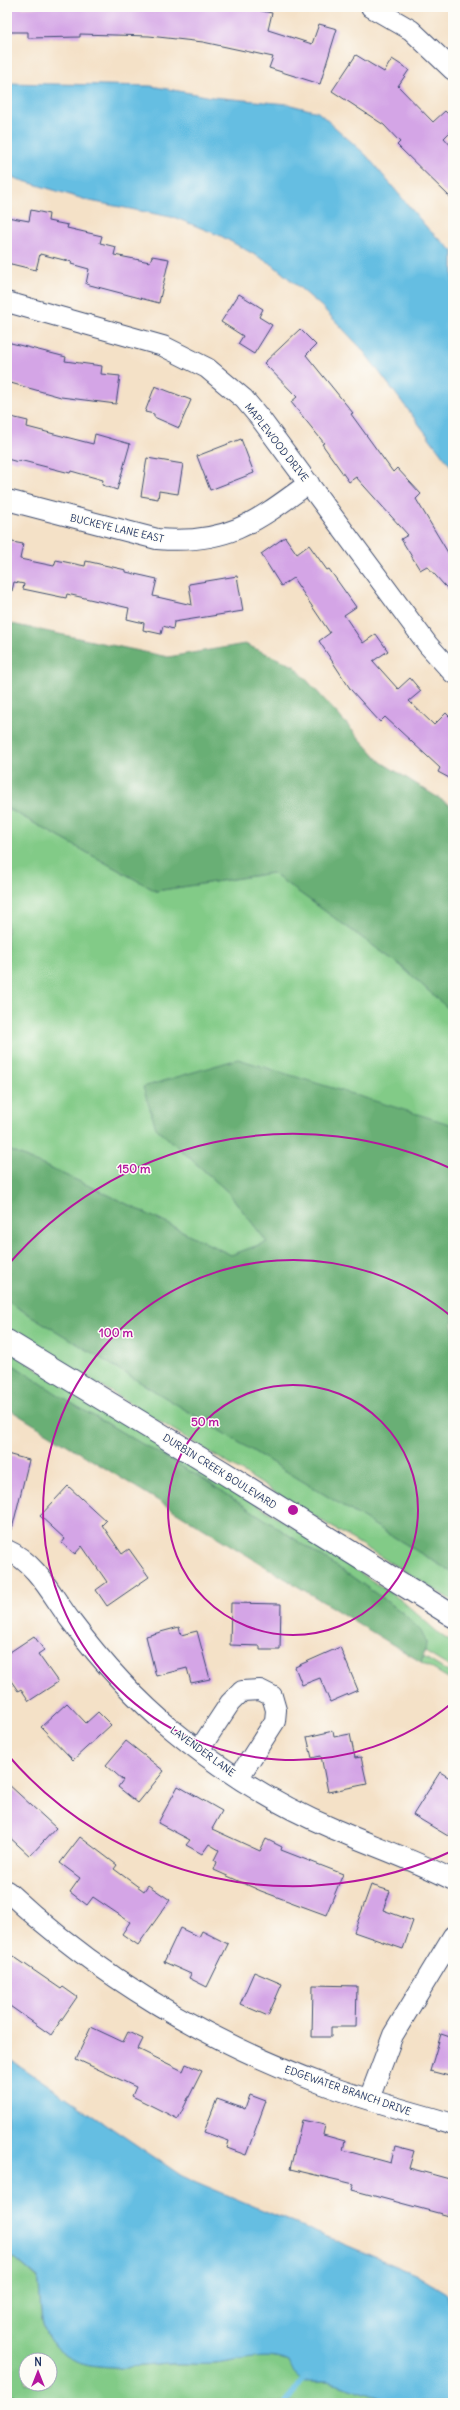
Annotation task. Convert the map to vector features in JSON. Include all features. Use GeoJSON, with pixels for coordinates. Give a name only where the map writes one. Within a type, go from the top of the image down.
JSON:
{"type":"FeatureCollection","features":[{"type":"Feature","properties":{"kind":"street"},"geometry":{"type":"LineString","coordinates":[[372,7],[411,30],[453,70]]}},
{"type":"Feature","properties":{"kind":"street","name":"MAPLEWOOD DRIVE"},"geometry":{"type":"LineString","coordinates":[[7,302],[164,346],[207,368],[244,399],[309,483],[428,645],[453,673]]}},
{"type":"Feature","properties":{"kind":"street","name":"BUCKEYE LANE EAST"},"geometry":{"type":"LineString","coordinates":[[7,500],[158,540],[203,540],[225,535],[246,526],[309,483]]}},
{"type":"Feature","properties":{"kind":"street","name":"DURBIN CREEK BOULEVARD"},"geometry":{"type":"LineString","coordinates":[[7,1340],[221,1471],[453,1616]]}},
{"type":"Feature","properties":{"kind":"street","name":"LAVENDER LANE"},"geometry":{"type":"LineString","coordinates":[[7,1550],[19,1556],[35,1571],[71,1621],[105,1662],[147,1708],[199,1750],[239,1777],[310,1818],[430,1868],[453,1880]]}},
{"type":"Feature","properties":{"kind":"street"},"geometry":{"type":"LineString","coordinates":[[199,1750],[230,1704],[242,1691],[260,1690],[272,1696],[276,1710],[276,1722],[239,1777]]}},
{"type":"Feature","properties":{"kind":"street","name":"EDGEWATER BRANCH DRIVE"},"geometry":{"type":"LineString","coordinates":[[7,1891],[77,1950],[129,1987],[183,2020],[280,2067],[369,2100],[453,2124]]}},
{"type":"Feature","properties":{"kind":"street"},"geometry":{"type":"LineString","coordinates":[[369,2100],[393,2035],[453,1936]]}},
{"type":"Feature","properties":{"kind":"path"},"geometry":{"type":"LineString","coordinates":[[7,2392],[18,2403]]}},
{"type":"Feature","properties":{"kind":"green space"},"geometry":{"type":"Polygon","coordinates":[[[7,623],[168,657],[245,644],[294,666],[381,762],[453,807],[453,1013],[400,965],[272,873],[156,891],[7,808],[7,623]]]}},
{"type":"Feature","properties":{"kind":"green space"},"geometry":{"type":"Polygon","coordinates":[[[7,808],[156,891],[272,873],[400,965],[453,1013],[453,1125],[443,1123],[156,1128],[228,1192],[267,1242],[231,1255],[96,1189],[7,1149],[7,808]]]}},
{"type":"Feature","properties":{"kind":"green space"},"geometry":{"type":"Polygon","coordinates":[[[238,1059],[453,1125],[453,1573],[7,1301],[7,1149],[96,1189],[231,1255],[267,1242],[228,1192],[156,1128],[143,1087],[238,1059]]]}},
{"type":"Feature","properties":{"kind":"green space"},"geometry":{"type":"Polygon","coordinates":[[[7,1301],[453,1573],[453,1601],[7,1328],[7,1301]]]}},
{"type":"Feature","properties":{"kind":"green space"},"geometry":{"type":"Polygon","coordinates":[[[7,1350],[274,1515],[401,1600],[442,1636],[453,1643],[453,1669],[425,1652],[426,1642],[403,1613],[351,1576],[205,1480],[71,1403],[7,1361],[7,1350]]]}},
{"type":"Feature","properties":{"kind":"green space"},"geometry":{"type":"Polygon","coordinates":[[[7,1361],[71,1403],[205,1480],[351,1576],[403,1613],[421,1631],[426,1642],[425,1652],[421,1662],[7,1408],[7,1361]]]}},
{"type":"Feature","properties":{"kind":"green space"},"geometry":{"type":"Polygon","coordinates":[[[424,1657],[453,1675],[453,1681],[421,1662],[424,1657]]]}},
{"type":"Feature","properties":{"kind":"green space"},"geometry":{"type":"Polygon","coordinates":[[[7,2251],[38,2279],[43,2325],[46,2332],[50,2340],[61,2352],[74,2360],[90,2365],[124,2367],[177,2364],[215,2364],[260,2357],[278,2358],[289,2362],[313,2381],[328,2381],[397,2403],[8,2403],[7,2251]]]}},
{"type":"Feature","properties":{"kind":"water"},"geometry":{"type":"Polygon","coordinates":[[[7,83],[151,86],[212,97],[287,104],[318,112],[366,155],[429,230],[453,251],[453,469],[361,348],[321,306],[273,265],[221,236],[176,218],[90,201],[7,176],[7,83]]]}},
{"type":"Feature","properties":{"kind":"water"},"geometry":{"type":"Polygon","coordinates":[[[7,2057],[182,2176],[415,2274],[446,2293],[453,2317],[453,2403],[397,2403],[328,2381],[305,2381],[294,2373],[289,2362],[272,2357],[252,2358],[214,2364],[175,2364],[119,2367],[85,2364],[70,2358],[57,2349],[47,2335],[42,2321],[38,2278],[7,2251],[7,2057]]]}},
{"type":"Feature","properties":{"kind":"building"},"geometry":{"type":"Polygon","coordinates":[[[242,7],[272,13],[268,30],[312,44],[319,24],[337,29],[320,84],[269,68],[273,57],[203,42],[149,36],[80,34],[80,37],[28,38],[28,32],[7,32],[7,8],[242,7]]]}},
{"type":"Feature","properties":{"kind":"building"},"geometry":{"type":"Polygon","coordinates":[[[356,55],[384,72],[392,59],[409,70],[398,86],[433,122],[445,111],[453,119],[453,129],[444,138],[453,148],[453,200],[397,145],[400,142],[384,125],[332,91],[356,55]]]}},
{"type":"Feature","properties":{"kind":"building"},"geometry":{"type":"Polygon","coordinates":[[[31,210],[49,214],[48,221],[68,225],[67,228],[102,236],[100,243],[116,247],[114,255],[150,262],[152,256],[169,259],[159,303],[86,284],[89,269],[71,264],[72,262],[40,254],[36,270],[7,263],[7,217],[29,221],[31,210]]]}},
{"type":"Feature","properties":{"kind":"building"},"geometry":{"type":"Polygon","coordinates":[[[239,294],[263,309],[259,317],[272,325],[254,354],[238,344],[243,336],[221,322],[239,294]]]}},
{"type":"Feature","properties":{"kind":"building"},"geometry":{"type":"Polygon","coordinates":[[[300,329],[316,345],[306,355],[353,413],[351,414],[393,472],[397,468],[421,494],[416,499],[453,561],[453,595],[427,566],[420,570],[401,539],[408,535],[356,477],[349,482],[322,444],[324,443],[291,402],[297,397],[264,363],[300,329]]]}},
{"type":"Feature","properties":{"kind":"building"},"geometry":{"type":"Polygon","coordinates":[[[7,342],[66,357],[65,361],[102,366],[101,374],[120,376],[116,404],[61,397],[7,382],[7,342]]]}},
{"type":"Feature","properties":{"kind":"building"},"geometry":{"type":"Polygon","coordinates":[[[155,386],[191,400],[179,428],[154,417],[154,414],[145,412],[155,386]]]}},
{"type":"Feature","properties":{"kind":"building"},"geometry":{"type":"Polygon","coordinates":[[[7,416],[28,421],[27,427],[93,444],[95,434],[130,444],[117,490],[102,485],[103,480],[71,471],[70,473],[19,460],[18,462],[7,459],[7,416]]]}},
{"type":"Feature","properties":{"kind":"building"},"geometry":{"type":"Polygon","coordinates":[[[241,439],[254,473],[210,490],[197,456],[241,439]]]}},
{"type":"Feature","properties":{"kind":"building"},"geometry":{"type":"Polygon","coordinates":[[[147,458],[183,464],[178,494],[159,491],[158,499],[141,496],[147,458]]]}},
{"type":"Feature","properties":{"kind":"building"},"geometry":{"type":"Polygon","coordinates":[[[285,537],[297,554],[309,545],[327,570],[329,569],[356,607],[344,615],[363,643],[376,634],[388,651],[373,661],[398,689],[410,678],[421,691],[409,701],[434,725],[446,713],[453,720],[453,780],[438,772],[440,768],[385,717],[380,722],[351,690],[319,641],[330,633],[293,578],[281,586],[261,554],[285,537]]]}},
{"type":"Feature","properties":{"kind":"building"},"geometry":{"type":"Polygon","coordinates":[[[7,541],[23,544],[20,559],[54,566],[56,560],[85,566],[86,561],[157,579],[153,596],[192,605],[189,584],[237,576],[243,611],[174,622],[173,629],[163,626],[161,634],[143,630],[144,623],[127,619],[129,608],[67,594],[66,598],[23,589],[24,584],[14,582],[12,591],[7,590],[7,541]]]}},
{"type":"Feature","properties":{"kind":"building"},"geometry":{"type":"Polygon","coordinates":[[[7,1454],[29,1460],[12,1529],[7,1528],[7,1454]]]}},
{"type":"Feature","properties":{"kind":"building"},"geometry":{"type":"Polygon","coordinates":[[[68,1486],[106,1521],[102,1525],[122,1554],[129,1549],[149,1577],[107,1606],[96,1590],[107,1582],[82,1546],[75,1554],[62,1543],[65,1539],[40,1516],[68,1486]]]}},
{"type":"Feature","properties":{"kind":"building"},"geometry":{"type":"Polygon","coordinates":[[[231,1603],[281,1604],[280,1650],[260,1650],[260,1646],[230,1645],[231,1603]]]}},
{"type":"Feature","properties":{"kind":"building"},"geometry":{"type":"Polygon","coordinates":[[[179,1627],[181,1635],[197,1631],[210,1679],[191,1683],[187,1668],[156,1676],[146,1636],[179,1627]]]}},
{"type":"Feature","properties":{"kind":"building"},"geometry":{"type":"Polygon","coordinates":[[[34,1636],[44,1650],[38,1654],[58,1682],[29,1701],[21,1689],[18,1691],[7,1675],[7,1654],[34,1636]]]}},
{"type":"Feature","properties":{"kind":"building"},"geometry":{"type":"Polygon","coordinates":[[[340,1647],[358,1690],[330,1702],[320,1678],[302,1685],[295,1667],[340,1647]]]}},
{"type":"Feature","properties":{"kind":"building"},"geometry":{"type":"Polygon","coordinates":[[[67,1703],[86,1723],[98,1712],[111,1725],[73,1760],[41,1727],[67,1703]]]}},
{"type":"Feature","properties":{"kind":"building"},"geometry":{"type":"Polygon","coordinates":[[[333,1731],[334,1737],[350,1734],[355,1758],[361,1757],[367,1784],[328,1792],[321,1756],[312,1758],[307,1737],[333,1731]]]}},
{"type":"Feature","properties":{"kind":"building"},"geometry":{"type":"Polygon","coordinates":[[[126,1741],[164,1771],[138,1803],[118,1787],[123,1780],[106,1765],[126,1741]]]}},
{"type":"Feature","properties":{"kind":"building"},"geometry":{"type":"Polygon","coordinates":[[[440,1772],[453,1780],[453,1827],[448,1836],[413,1815],[440,1772]]]}},
{"type":"Feature","properties":{"kind":"building"},"geometry":{"type":"Polygon","coordinates":[[[7,1783],[56,1828],[30,1856],[7,1835],[7,1783]]]}},
{"type":"Feature","properties":{"kind":"building"},"geometry":{"type":"Polygon","coordinates":[[[178,1786],[222,1811],[212,1829],[260,1851],[266,1839],[282,1847],[281,1850],[343,1874],[326,1915],[261,1891],[214,1870],[217,1862],[214,1860],[219,1850],[209,1844],[202,1854],[186,1845],[190,1840],[158,1823],[178,1786]]]}},
{"type":"Feature","properties":{"kind":"building"},"geometry":{"type":"Polygon","coordinates":[[[80,1837],[117,1865],[114,1869],[144,1891],[148,1885],[170,1900],[138,1945],[122,1934],[130,1922],[93,1897],[87,1905],[70,1892],[80,1878],[60,1863],[80,1837]]]}},
{"type":"Feature","properties":{"kind":"building"},"geometry":{"type":"Polygon","coordinates":[[[371,1885],[390,1891],[383,1910],[413,1921],[403,1949],[354,1932],[371,1885]]]}},
{"type":"Feature","properties":{"kind":"building"},"geometry":{"type":"Polygon","coordinates":[[[180,1928],[199,1937],[202,1931],[228,1944],[207,1987],[189,1978],[191,1974],[164,1962],[180,1928]]]}},
{"type":"Feature","properties":{"kind":"building"},"geometry":{"type":"Polygon","coordinates":[[[7,1952],[61,1989],[63,1987],[77,1997],[51,2035],[7,2004],[7,1952]]]}},
{"type":"Feature","properties":{"kind":"building"},"geometry":{"type":"Polygon","coordinates":[[[254,1972],[282,1984],[268,2016],[240,2004],[254,1972]]]}},
{"type":"Feature","properties":{"kind":"building"},"geometry":{"type":"Polygon","coordinates":[[[313,1985],[357,1986],[356,2027],[331,2027],[331,2037],[312,2037],[313,1985]]]}},
{"type":"Feature","properties":{"kind":"building"},"geometry":{"type":"Polygon","coordinates":[[[91,2027],[123,2042],[128,2032],[143,2039],[138,2049],[183,2071],[186,2064],[202,2071],[178,2119],[132,2096],[136,2087],[76,2059],[91,2027]]]}},
{"type":"Feature","properties":{"kind":"building"},"geometry":{"type":"Polygon","coordinates":[[[441,2034],[453,2038],[453,2077],[430,2071],[441,2034]]]}},
{"type":"Feature","properties":{"kind":"building"},"geometry":{"type":"Polygon","coordinates":[[[250,2095],[266,2101],[246,2155],[227,2148],[229,2141],[204,2132],[217,2099],[245,2109],[250,2095]]]}},
{"type":"Feature","properties":{"kind":"building"},"geometry":{"type":"Polygon","coordinates":[[[302,2120],[325,2125],[323,2135],[345,2141],[343,2150],[391,2163],[395,2146],[414,2151],[409,2168],[453,2180],[453,2217],[352,2190],[354,2184],[290,2169],[302,2120]]]}},
{"type":"Feature","properties":{"kind":"waterway"},"geometry":{"type":"LineString","coordinates":[[286,2403],[307,2374]]}}]}
